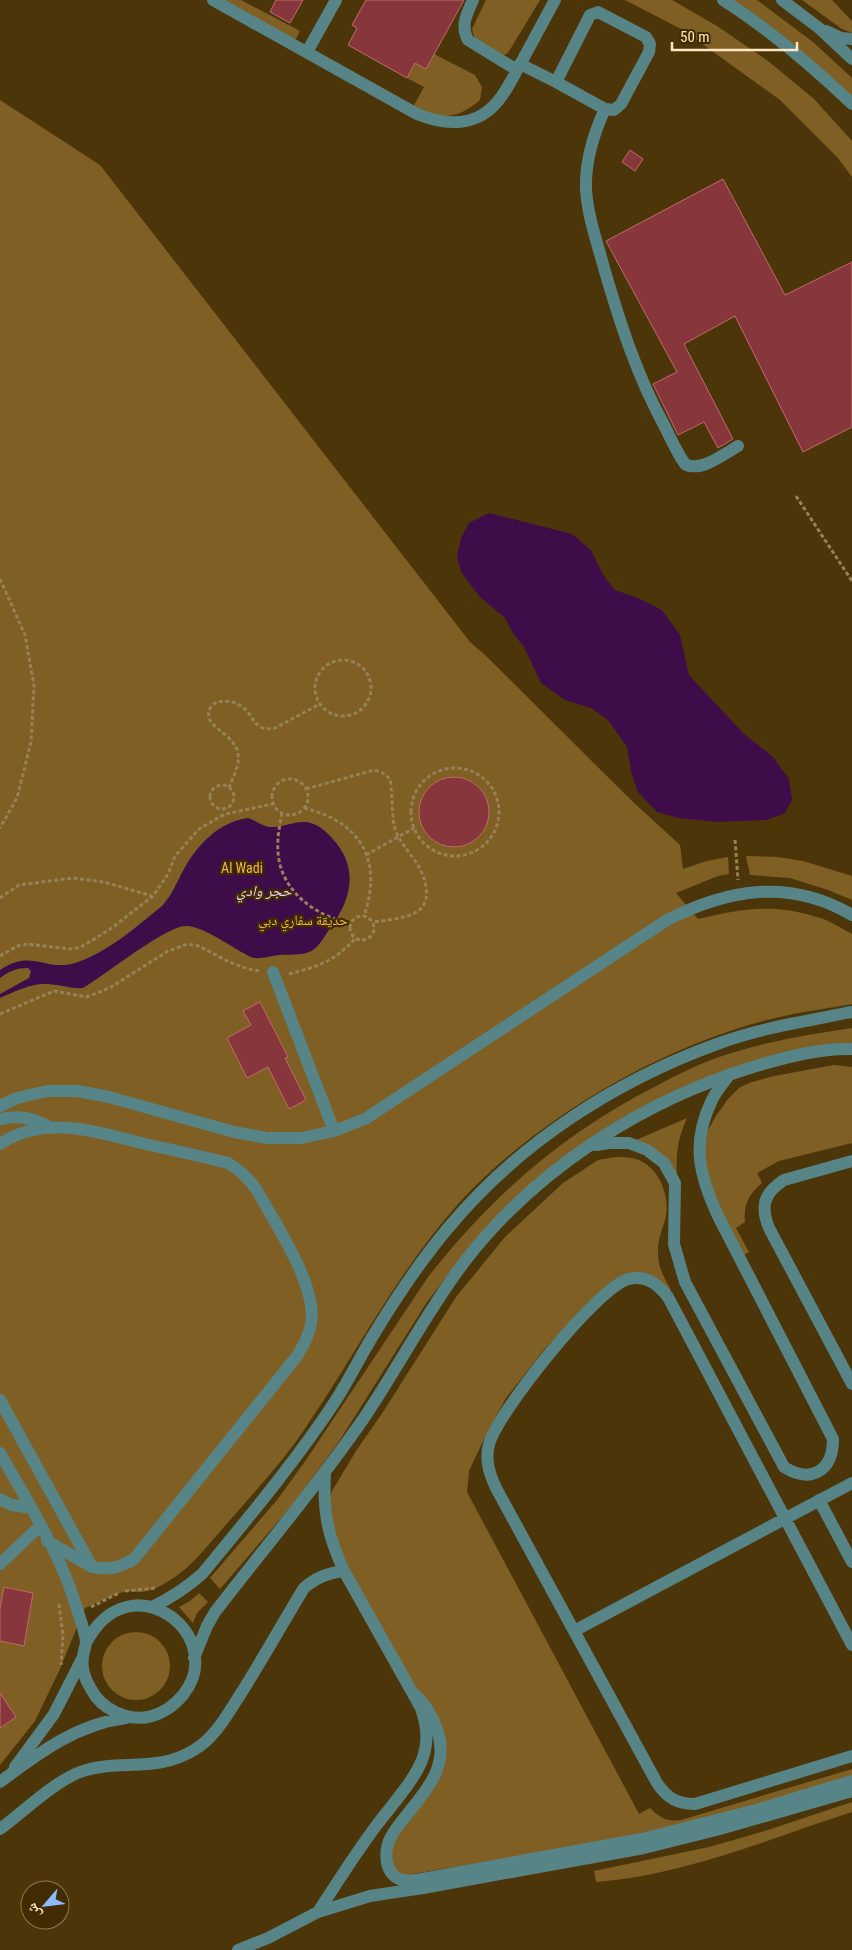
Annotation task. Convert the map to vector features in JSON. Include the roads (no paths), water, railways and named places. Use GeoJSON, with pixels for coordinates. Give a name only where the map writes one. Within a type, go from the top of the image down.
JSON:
{"type":"FeatureCollection","features":[{"type":"Feature","properties":{"kind":"street"},"geometry":{"type":"LineString","coordinates":[[213,0],[418,114],[434,121],[451,123],[468,121],[484,114],[498,102],[555,0]]}},
{"type":"Feature","properties":{"kind":"street"},"geometry":{"type":"LineString","coordinates":[[307,52],[336,0]]}},
{"type":"Feature","properties":{"kind":"street"},"geometry":{"type":"LineString","coordinates":[[473,0],[463,25],[464,33],[468,40],[519,67],[556,82],[605,109],[614,110],[621,104],[649,52],[650,44],[646,37],[602,14],[594,13],[588,19],[556,82]]}},
{"type":"Feature","properties":{"kind":"street"},"geometry":{"type":"LineString","coordinates":[[723,0],[754,20],[806,61],[852,104]]}},
{"type":"Feature","properties":{"kind":"street"},"geometry":{"type":"LineString","coordinates":[[782,0],[819,28],[852,60]]}},
{"type":"Feature","properties":{"kind":"street"},"geometry":{"type":"LineString","coordinates":[[819,28],[841,38],[852,40]]}},
{"type":"Feature","properties":{"kind":"street"},"geometry":{"type":"LineString","coordinates":[[605,109],[594,135],[587,168],[588,210],[635,366],[658,415],[685,464],[690,467],[701,465],[738,446]]}},
{"type":"Feature","properties":{"kind":"street"},"geometry":{"type":"LineString","coordinates":[[0,1106],[17,1098],[47,1091],[78,1091],[108,1097],[234,1132],[267,1138],[301,1138],[334,1131],[365,1119],[666,920],[690,908],[714,899],[766,891],[794,893],[852,907]]}},
{"type":"Feature","properties":{"kind":"street"},"geometry":{"type":"LineString","coordinates":[[820,900],[852,915]]}},
{"type":"Feature","properties":{"kind":"street"},"geometry":{"type":"LineString","coordinates":[[272,972],[334,1131]]}},
{"type":"Feature","properties":{"kind":"street"},"geometry":{"type":"LineString","coordinates":[[152,1607],[187,1588],[202,1574],[255,1510],[295,1459],[338,1398],[409,1278],[450,1226],[502,1172],[545,1136],[599,1099],[657,1068],[718,1043],[780,1025],[852,1012]]}},
{"type":"Feature","properties":{"kind":"street"},"geometry":{"type":"LineString","coordinates":[[194,1658],[215,1612],[325,1472],[364,1417],[433,1304],[466,1259],[503,1218],[544,1180],[588,1147],[641,1114],[681,1093],[772,1061],[814,1052],[852,1049]]}},
{"type":"Feature","properties":{"kind":"street"},"geometry":{"type":"LineString","coordinates":[[588,1147],[609,1143],[629,1143],[647,1150],[664,1163],[675,1183],[674,1244],[685,1282],[784,1467],[794,1474],[807,1476],[819,1472],[828,1464],[831,1458],[833,1439],[705,1188],[699,1158],[702,1127],[712,1098],[731,1074]]}},
{"type":"Feature","properties":{"kind":"street"},"geometry":{"type":"LineString","coordinates":[[0,1119],[18,1116],[36,1119],[51,1128]]}},
{"type":"Feature","properties":{"kind":"street"},"geometry":{"type":"LineString","coordinates":[[0,1144],[27,1133],[51,1128],[77,1128],[228,1163],[240,1170],[258,1192],[296,1262],[308,1288],[312,1305],[311,1323],[306,1340],[297,1356],[134,1560],[121,1567],[107,1570],[92,1567],[47,1540]]}},
{"type":"Feature","properties":{"kind":"street"},"geometry":{"type":"LineString","coordinates":[[852,1161],[784,1180],[771,1190],[764,1206],[765,1218],[769,1228],[852,1384]]}},
{"type":"Feature","properties":{"kind":"street"},"geometry":{"type":"LineString","coordinates":[[852,1644],[668,1296],[650,1280],[639,1278],[627,1279],[608,1292],[538,1366],[497,1428],[490,1442],[487,1458],[489,1474],[657,1784],[663,1793],[672,1800],[683,1804],[695,1804],[852,1756]]}},
{"type":"Feature","properties":{"kind":"street"},"geometry":{"type":"LineString","coordinates":[[0,1400],[92,1567]]}},
{"type":"Feature","properties":{"kind":"street"},"geometry":{"type":"LineString","coordinates":[[0,1453],[40,1526],[69,1586],[86,1643]]}},
{"type":"Feature","properties":{"kind":"street"},"geometry":{"type":"LineString","coordinates":[[318,1912],[356,1854],[422,1761],[427,1744],[427,1725],[422,1708],[344,1571],[333,1548],[326,1523],[325,1472]]}},
{"type":"Feature","properties":{"kind":"street"},"geometry":{"type":"LineString","coordinates":[[574,1631],[819,1500],[851,1486]]}},
{"type":"Feature","properties":{"kind":"street"},"geometry":{"type":"LineString","coordinates":[[0,1499],[12,1505],[30,1508]]}},
{"type":"Feature","properties":{"kind":"street"},"geometry":{"type":"LineString","coordinates":[[819,1500],[852,1562]]}},
{"type":"Feature","properties":{"kind":"street"},"geometry":{"type":"LineString","coordinates":[[0,1564],[40,1526]]}},
{"type":"Feature","properties":{"kind":"street"},"geometry":{"type":"LineString","coordinates":[[0,1828],[6,1819],[80,1772],[96,1768],[146,1766],[179,1758],[204,1743],[213,1735],[240,1696],[304,1588],[322,1576],[344,1571]]}},
{"type":"Feature","properties":{"kind":"street"},"geometry":{"type":"LineString","coordinates":[[136,1605],[152,1607],[168,1614],[181,1625],[191,1640],[194,1658],[193,1674],[187,1690],[177,1702],[164,1712],[148,1717],[110,1720],[71,1734],[4,1778],[54,1714],[82,1659],[86,1643],[93,1628],[105,1616],[119,1609],[136,1605]]}},
{"type":"Feature","properties":{"kind":"street"},"geometry":{"type":"LineString","coordinates":[[82,1659],[84,1675],[91,1690],[102,1704],[116,1712],[131,1717]]}},
{"type":"Feature","properties":{"kind":"street"},"geometry":{"type":"LineString","coordinates":[[412,1692],[428,1708],[436,1724],[441,1740],[441,1753],[439,1767],[433,1780],[392,1835],[387,1846],[386,1858],[390,1870],[398,1879],[409,1881],[651,1837],[756,1810],[852,1781]]}},
{"type":"Feature","properties":{"kind":"street"},"geometry":{"type":"LineString","coordinates":[[238,1950],[268,1938],[318,1912],[370,1896],[644,1848],[720,1829],[852,1791]]}},
{"type":"Feature","properties":{"kind":"water"},"geometry":{"type":"Polygon","coordinates":[[[489,513],[572,534],[591,550],[603,575],[615,590],[638,598],[662,610],[680,635],[689,675],[743,733],[773,757],[789,779],[792,800],[785,813],[767,820],[717,822],[678,818],[657,812],[638,792],[631,772],[627,747],[608,720],[591,708],[565,700],[541,683],[524,647],[513,633],[505,618],[480,597],[461,572],[457,556],[461,538],[469,523],[489,513]]]}},
{"type":"Feature","properties":{"kind":"water","name":"حجر وادي"},"geometry":{"type":"Polygon","coordinates":[[[248,818],[269,827],[298,822],[311,823],[326,832],[337,844],[344,856],[350,880],[348,892],[344,905],[318,946],[302,954],[253,958],[212,935],[187,926],[166,933],[83,988],[40,984],[23,988],[0,998],[0,994],[29,978],[31,971],[28,968],[13,970],[0,978],[0,970],[11,964],[30,960],[55,965],[75,963],[87,959],[121,939],[166,902],[196,851],[210,836],[228,824],[248,818]]]}},
{"type":"Feature","properties":{"kind":"park label","name":"Al Wadi"},"geometry":{"type":"Point","coordinates":[242,868]}},
{"type":"Feature","properties":{"kind":"park label","name":"حديقة سفاري دبي"},"geometry":{"type":"Point","coordinates":[303,920]}}]}
